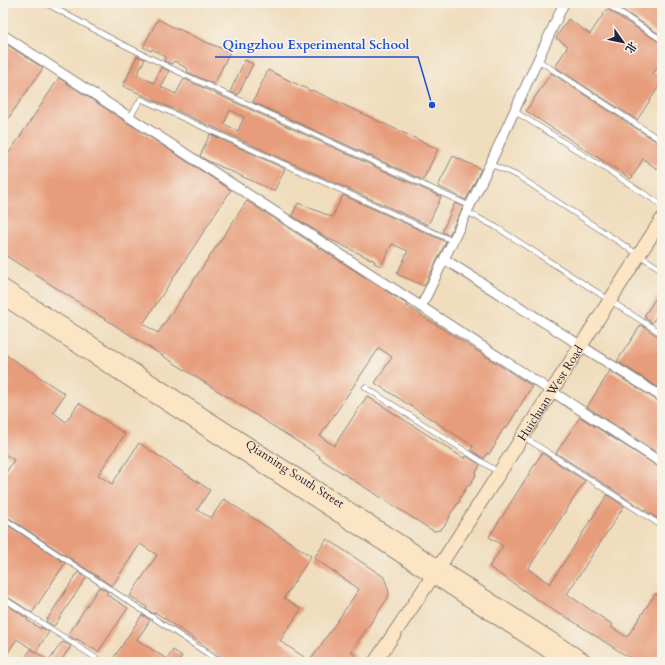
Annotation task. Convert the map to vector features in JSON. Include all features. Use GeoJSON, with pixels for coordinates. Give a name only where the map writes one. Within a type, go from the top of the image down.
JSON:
{"type":"FeatureCollection","features":[{"type":"Feature","properties":{"kind":"main road","name":"Huichuan West Road"},"geometry":{"type":"LineString","coordinates":[[375,662],[436,572],[662,219]]}},
{"type":"Feature","properties":{"kind":"main road","name":"Qianning South Street"},"geometry":{"type":"LineString","coordinates":[[3,286],[436,572],[565,662]]}},
{"type":"Feature","properties":{"kind":"main road","name":"Qianning South Street"},"geometry":{"type":"LineString","coordinates":[[3,298],[436,572],[587,662]]}},
{"type":"Feature","properties":{"kind":"street"},"geometry":{"type":"LineString","coordinates":[[421,307],[490,164],[564,3]]}},
{"type":"Feature","properties":{"kind":"street"},"geometry":{"type":"LineString","coordinates":[[3,35],[130,116],[662,463]]}},
{"type":"Feature","properties":{"kind":"street"},"geometry":{"type":"LineString","coordinates":[[444,259],[662,398]]}},
{"type":"Feature","properties":{"kind":"lane"},"geometry":{"type":"LineString","coordinates":[[45,3],[116,41],[185,75],[468,209],[662,334]]}},
{"type":"Feature","properties":{"kind":"lane"},"geometry":{"type":"LineString","coordinates":[[605,3],[662,40]]}},
{"type":"Feature","properties":{"kind":"lane"},"geometry":{"type":"LineString","coordinates":[[538,60],[662,140]]}},
{"type":"Feature","properties":{"kind":"lane"},"geometry":{"type":"LineString","coordinates":[[130,116],[141,99],[453,241]]}},
{"type":"Feature","properties":{"kind":"lane"},"geometry":{"type":"LineString","coordinates":[[514,111],[662,204]]}},
{"type":"Feature","properties":{"kind":"lane"},"geometry":{"type":"LineString","coordinates":[[490,164],[518,176],[662,270]]}},
{"type":"Feature","properties":{"kind":"lane"},"geometry":{"type":"LineString","coordinates":[[365,387],[499,473]]}},
{"type":"Feature","properties":{"kind":"lane"},"geometry":{"type":"LineString","coordinates":[[522,436],[662,526]]}},
{"type":"Feature","properties":{"kind":"lane"},"geometry":{"type":"LineString","coordinates":[[3,518],[220,662]]}},
{"type":"Feature","properties":{"kind":"lane"},"geometry":{"type":"LineString","coordinates":[[3,598],[102,662]]}},
{"type":"Feature","properties":{"kind":"building"},"geometry":{"type":"Polygon","coordinates":[[[612,3],[662,3],[662,36],[612,3]]]}},
{"type":"Feature","properties":{"kind":"building"},"geometry":{"type":"Polygon","coordinates":[[[607,9],[662,44],[662,61],[653,74],[662,80],[662,82],[637,120],[555,67],[568,46],[556,38],[568,19],[590,34],[607,9]]]}},
{"type":"Feature","properties":{"kind":"building"},"geometry":{"type":"Polygon","coordinates":[[[158,19],[178,30],[179,29],[230,52],[214,84],[187,72],[188,69],[174,61],[172,64],[164,61],[166,57],[152,49],[151,51],[143,47],[158,19]]]}},
{"type":"Feature","properties":{"kind":"building"},"geometry":{"type":"Polygon","coordinates":[[[3,42],[43,68],[3,126],[3,42]]]}},
{"type":"Feature","properties":{"kind":"building"},"geometry":{"type":"Polygon","coordinates":[[[137,56],[145,59],[137,75],[154,83],[161,67],[169,71],[161,87],[176,94],[184,79],[441,197],[428,225],[123,86],[137,56]],[[230,110],[224,124],[238,131],[244,117],[230,110]]]}},
{"type":"Feature","properties":{"kind":"building"},"geometry":{"type":"Polygon","coordinates":[[[245,60],[253,64],[238,95],[230,92],[245,60]]]}},
{"type":"Feature","properties":{"kind":"building"},"geometry":{"type":"Polygon","coordinates":[[[268,70],[438,149],[423,180],[253,102],[268,70]]]}},
{"type":"Feature","properties":{"kind":"building"},"geometry":{"type":"Polygon","coordinates":[[[551,73],[662,145],[662,172],[643,159],[631,179],[526,111],[551,73]]]}},
{"type":"Feature","properties":{"kind":"building"},"geometry":{"type":"Polygon","coordinates":[[[59,78],[231,190],[143,324],[158,333],[247,201],[532,386],[506,429],[504,428],[495,443],[496,444],[489,454],[487,453],[484,459],[471,450],[473,446],[375,383],[392,357],[379,348],[320,436],[334,446],[367,396],[465,459],[466,456],[480,465],[475,474],[476,475],[459,499],[460,500],[449,516],[450,517],[440,530],[434,531],[430,529],[319,458],[320,456],[3,254],[3,162],[59,78]]]}},
{"type":"Feature","properties":{"kind":"building"},"geometry":{"type":"Polygon","coordinates":[[[210,134],[285,169],[274,191],[200,156],[210,134]]]}},
{"type":"Feature","properties":{"kind":"building"},"geometry":{"type":"Polygon","coordinates":[[[453,156],[481,169],[466,200],[438,186],[453,156]]]}},
{"type":"Feature","properties":{"kind":"building"},"geometry":{"type":"Polygon","coordinates":[[[343,195],[446,242],[424,286],[397,274],[408,251],[392,244],[381,266],[374,263],[375,261],[327,238],[292,216],[298,203],[332,217],[343,195]]]}},
{"type":"Feature","properties":{"kind":"building"},"geometry":{"type":"Polygon","coordinates":[[[455,203],[463,207],[449,235],[442,232],[455,203]]]}},
{"type":"Feature","properties":{"kind":"building"},"geometry":{"type":"Polygon","coordinates":[[[662,289],[662,307],[652,323],[644,316],[662,289]]]}},
{"type":"Feature","properties":{"kind":"building"},"geometry":{"type":"Polygon","coordinates":[[[641,325],[662,339],[662,390],[617,361],[641,325]]]}},
{"type":"Feature","properties":{"kind":"building"},"geometry":{"type":"Polygon","coordinates":[[[3,353],[65,394],[53,412],[66,422],[79,403],[125,434],[98,475],[112,484],[139,443],[210,490],[197,510],[211,518],[224,499],[311,556],[284,598],[301,609],[280,641],[310,661],[359,589],[314,558],[327,539],[384,577],[389,594],[387,599],[351,652],[355,654],[350,662],[228,662],[155,612],[154,614],[146,609],[147,607],[130,596],[157,555],[140,544],[112,586],[3,514],[3,477],[14,460],[3,453],[3,353]]]}},
{"type":"Feature","properties":{"kind":"building"},"geometry":{"type":"Polygon","coordinates":[[[610,371],[662,403],[662,456],[587,407],[610,371]]]}},
{"type":"Feature","properties":{"kind":"building"},"geometry":{"type":"Polygon","coordinates":[[[580,417],[662,469],[662,510],[657,518],[556,453],[580,417]]]}},
{"type":"Feature","properties":{"kind":"building"},"geometry":{"type":"Polygon","coordinates":[[[542,453],[585,481],[528,569],[550,584],[607,495],[624,506],[567,594],[613,625],[611,627],[627,637],[655,594],[662,598],[662,662],[636,662],[560,613],[559,614],[489,567],[503,546],[489,537],[542,453]]]}},
{"type":"Feature","properties":{"kind":"building"},"geometry":{"type":"Polygon","coordinates":[[[3,522],[65,563],[32,613],[3,594],[3,522]]]}},
{"type":"Feature","properties":{"kind":"building"},"geometry":{"type":"Polygon","coordinates":[[[78,572],[86,578],[53,626],[46,621],[78,572]]]}},
{"type":"Feature","properties":{"kind":"building"},"geometry":{"type":"Polygon","coordinates":[[[99,587],[108,592],[106,594],[128,608],[98,652],[68,635],[99,587]]]}},
{"type":"Feature","properties":{"kind":"building"},"geometry":{"type":"Polygon","coordinates":[[[3,602],[28,619],[27,620],[49,632],[36,652],[17,639],[3,660],[3,602]]]}},
{"type":"Feature","properties":{"kind":"building"},"geometry":{"type":"Polygon","coordinates":[[[142,615],[150,620],[137,640],[167,659],[173,650],[182,656],[178,662],[111,662],[142,615]]]}},
{"type":"Feature","properties":{"kind":"building"},"geometry":{"type":"Polygon","coordinates":[[[63,642],[71,646],[60,662],[22,662],[31,649],[49,661],[63,642]]]}},
{"type":"Feature","properties":{"kind":"place","name":"Qingzhou Experimental School"},"geometry":{"type":"Point","coordinates":[432,105]}}]}
